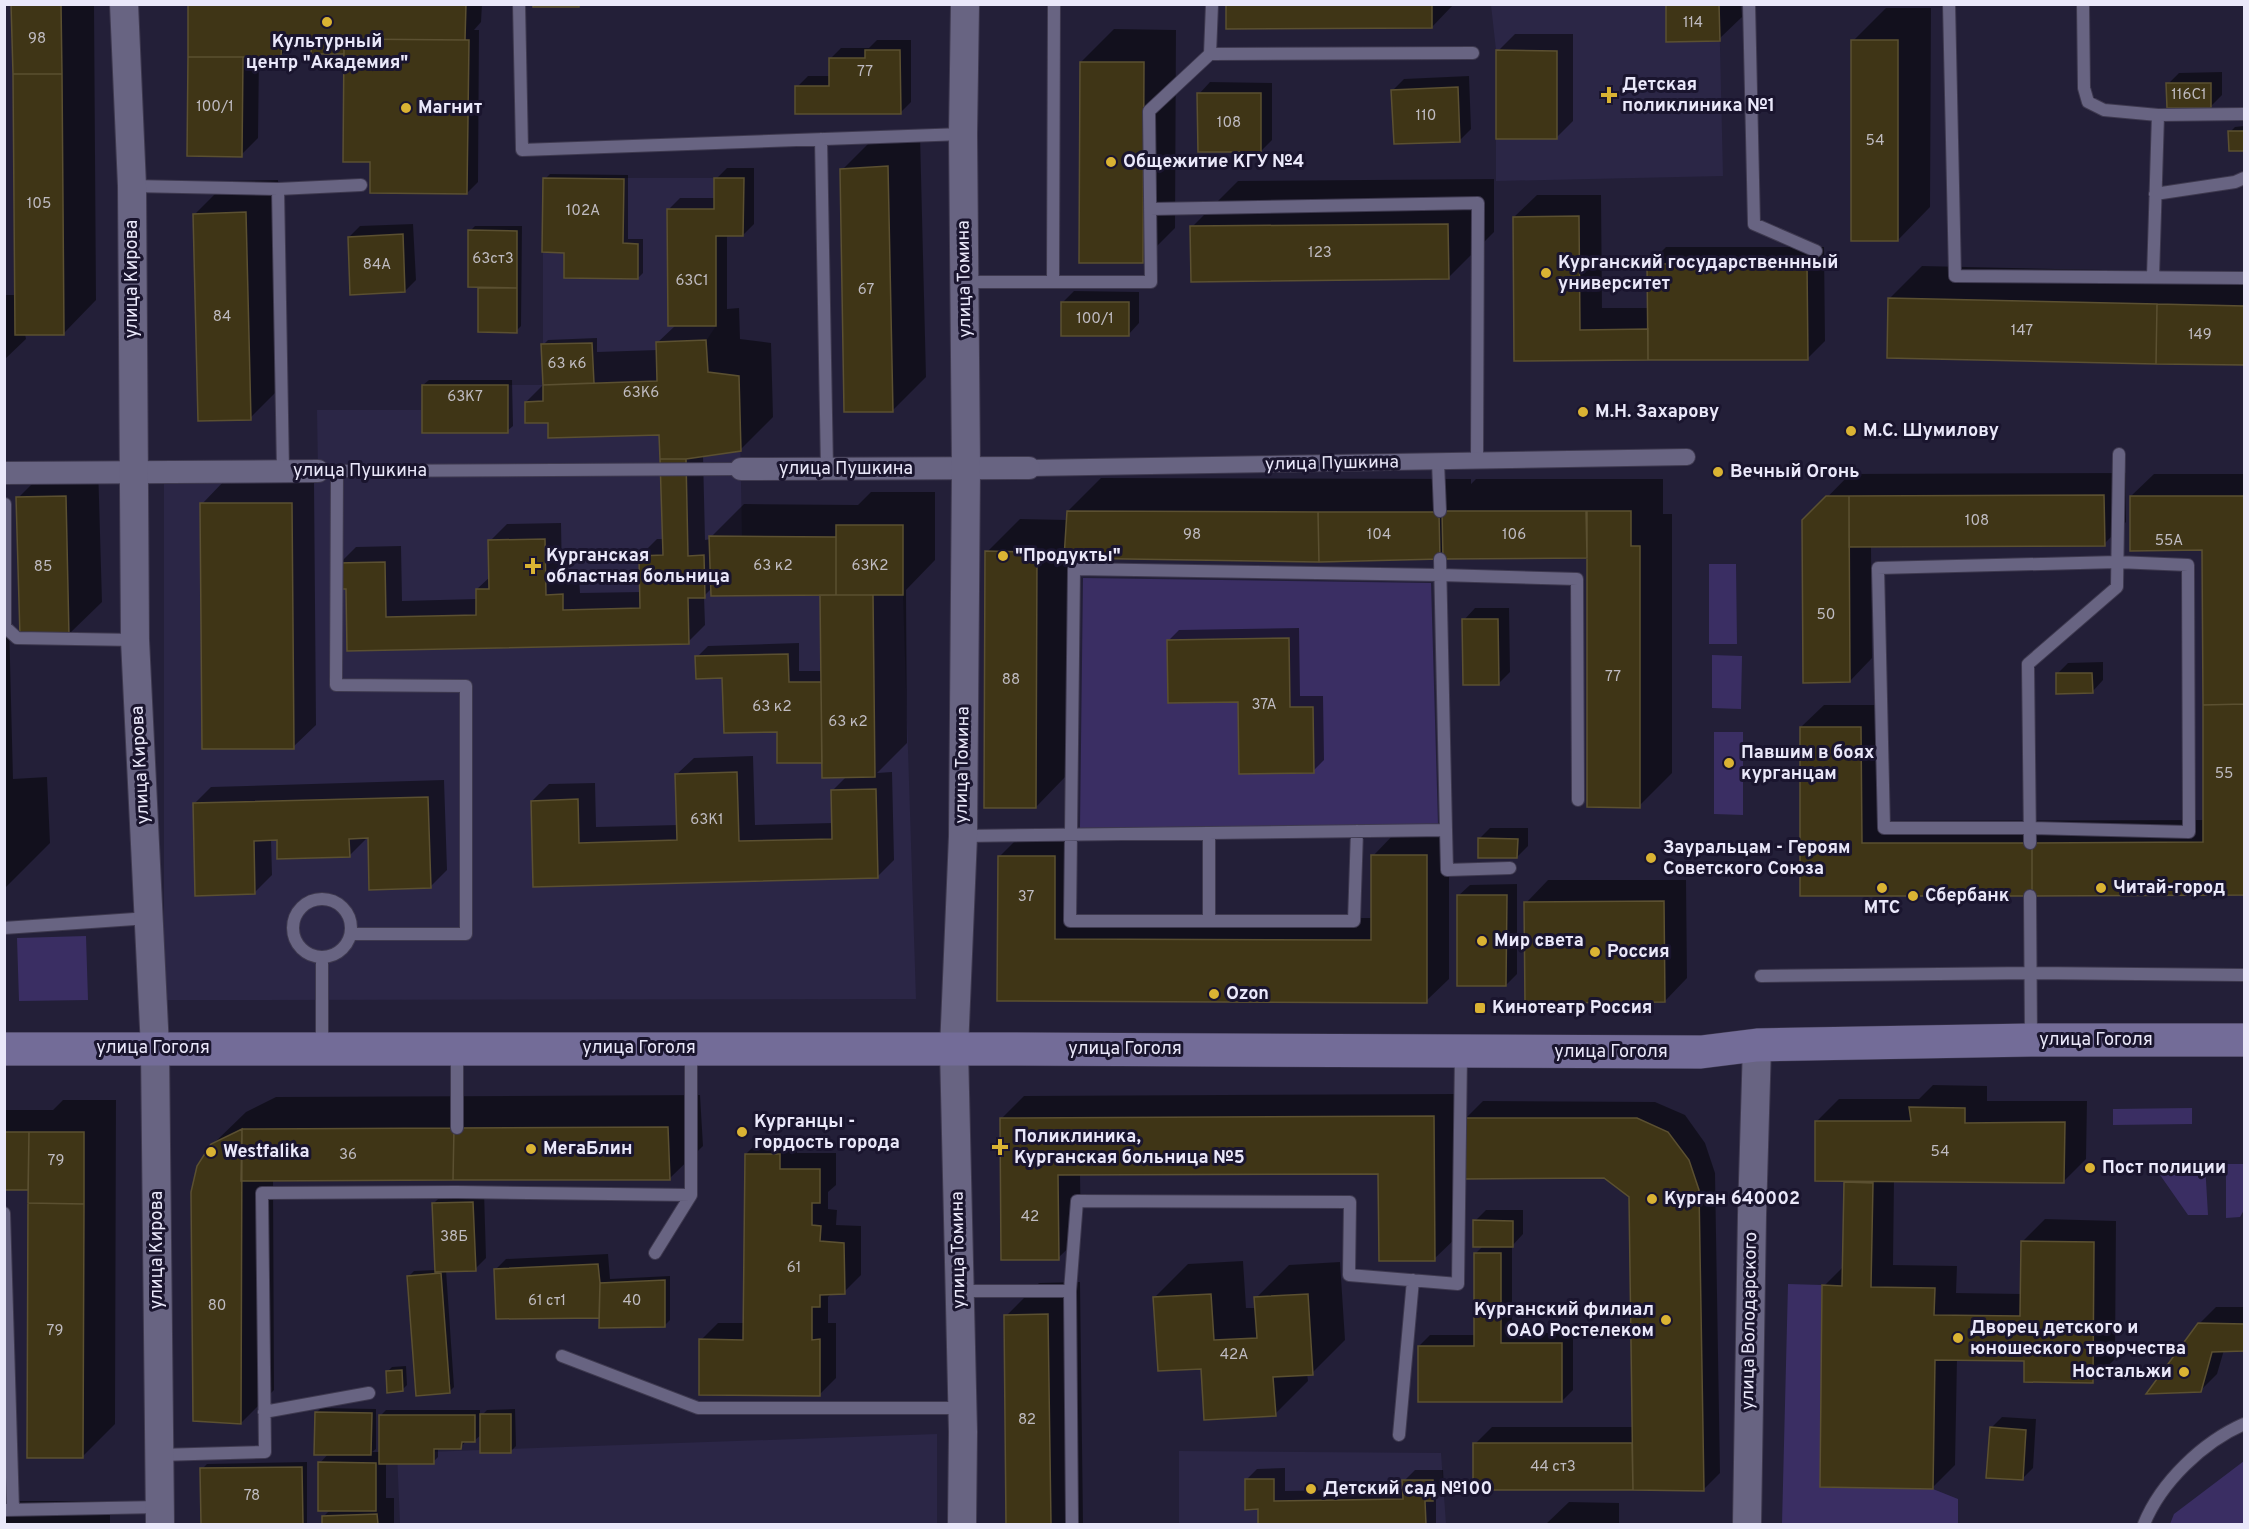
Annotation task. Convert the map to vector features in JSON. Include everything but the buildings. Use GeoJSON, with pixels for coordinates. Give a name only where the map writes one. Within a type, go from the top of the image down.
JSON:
{"type":"FeatureCollection","features":[{"type":"Feature","properties":{"kind":"main road","name":"улица Гоголя"},"geometry":{"type":"LineString","coordinates":[[4,1049],[954,1048],[1701,1052],[1757,1045],[2031,1040],[2244,1040]]}},
{"type":"Feature","properties":{"kind":"street","name":"улица Кирова"},"geometry":{"type":"LineString","coordinates":[[124,4],[132,186],[135,640],[155,1048],[160,1516]]}},
{"type":"Feature","properties":{"kind":"street","name":"улица Томина"},"geometry":{"type":"LineString","coordinates":[[962,1524],[962,1408],[954,1048],[963,836],[966,469],[963,134],[965,4]]}},
{"type":"Feature","properties":{"kind":"street","name":"улица Пушкина"},"geometry":{"type":"LineString","coordinates":[[741,469],[966,469],[1687,457]]}},
{"type":"Feature","properties":{"kind":"street","name":"улица Пушкина"},"geometry":{"type":"LineString","coordinates":[[4,472],[327,471]]}},
{"type":"Feature","properties":{"kind":"street","name":"улица Володарского"},"geometry":{"type":"LineString","coordinates":[[1747,1524],[1757,1045]]}},
{"type":"Feature","properties":{"kind":"lane"},"geometry":{"type":"LineString","coordinates":[[519,4],[522,150],[963,134]]}},
{"type":"Feature","properties":{"kind":"lane"},"geometry":{"type":"LineString","coordinates":[[1053,282],[1054,4]]}},
{"type":"Feature","properties":{"kind":"lane"},"geometry":{"type":"LineString","coordinates":[[1210,54],[1212,4]]}},
{"type":"Feature","properties":{"kind":"lane"},"geometry":{"type":"LineString","coordinates":[[1749,4],[1754,224],[1816,251]]}},
{"type":"Feature","properties":{"kind":"lane"},"geometry":{"type":"LineString","coordinates":[[1949,4],[1955,276],[2244,278]]}},
{"type":"Feature","properties":{"kind":"lane"},"geometry":{"type":"LineString","coordinates":[[2083,4],[2084,88],[2088,102],[2104,110],[2158,115],[2244,114]]}},
{"type":"Feature","properties":{"kind":"lane"},"geometry":{"type":"LineString","coordinates":[[966,282],[1151,282],[1149,111],[1210,54],[1473,54]]}},
{"type":"Feature","properties":{"kind":"lane"},"geometry":{"type":"LineString","coordinates":[[2153,277],[2158,115]]}},
{"type":"Feature","properties":{"kind":"lane"},"geometry":{"type":"LineString","coordinates":[[820,139],[827,469]]}},
{"type":"Feature","properties":{"kind":"lane"},"geometry":{"type":"LineString","coordinates":[[2155,194],[2235,182],[2244,178]]}},
{"type":"Feature","properties":{"kind":"lane"},"geometry":{"type":"LineString","coordinates":[[132,186],[278,189],[361,185]]}},
{"type":"Feature","properties":{"kind":"lane"},"geometry":{"type":"LineString","coordinates":[[278,189],[283,471]]}},
{"type":"Feature","properties":{"kind":"lane"},"geometry":{"type":"LineString","coordinates":[[1150,209],[1478,203],[1477,461]]}},
{"type":"Feature","properties":{"kind":"lane"},"geometry":{"type":"LineString","coordinates":[[2030,843],[2028,664],[2118,587],[2119,454]]}},
{"type":"Feature","properties":{"kind":"lane"},"geometry":{"type":"LineString","coordinates":[[1438,462],[1440,511]]}},
{"type":"Feature","properties":{"kind":"lane","name":"улица Пушкина"},"geometry":{"type":"LineString","coordinates":[[327,471],[741,469]]}},
{"type":"Feature","properties":{"kind":"lane"},"geometry":{"type":"LineString","coordinates":[[327,471],[336,685],[466,686],[466,934],[351,933]]}},
{"type":"Feature","properties":{"kind":"lane"},"geometry":{"type":"LineString","coordinates":[[5,504],[5,626],[17,638],[135,640]]}},
{"type":"Feature","properties":{"kind":"lane"},"geometry":{"type":"LineString","coordinates":[[1440,560],[1447,870],[1510,868]]}},
{"type":"Feature","properties":{"kind":"lane"},"geometry":{"type":"LineString","coordinates":[[2117,562],[2188,565],[2189,832],[2030,828],[1884,828],[1878,568],[2117,562]]}},
{"type":"Feature","properties":{"kind":"lane"},"geometry":{"type":"LineString","coordinates":[[1357,831],[1354,921],[1070,921],[1074,569],[1577,579],[1578,800]]}},
{"type":"Feature","properties":{"kind":"lane"},"geometry":{"type":"LineString","coordinates":[[963,836],[1446,830]]}},
{"type":"Feature","properties":{"kind":"lane"},"geometry":{"type":"LineString","coordinates":[[1209,833],[1209,921]]}},
{"type":"Feature","properties":{"kind":"lane"},"geometry":{"type":"LineString","coordinates":[[2030,896],[2031,1040]]}},
{"type":"Feature","properties":{"kind":"lane"},"geometry":{"type":"LineString","coordinates":[[327,899],[340,906],[349,918],[351,933],[344,947],[332,956],[316,958],[303,951],[294,939],[292,923],[299,909],[311,901],[327,899]]}},
{"type":"Feature","properties":{"kind":"lane"},"geometry":{"type":"LineString","coordinates":[[4,928],[149,918]]}},
{"type":"Feature","properties":{"kind":"lane"},"geometry":{"type":"LineString","coordinates":[[322,957],[322,1048]]}},
{"type":"Feature","properties":{"kind":"lane"},"geometry":{"type":"LineString","coordinates":[[1761,976],[2031,973],[2244,975]]}},
{"type":"Feature","properties":{"kind":"lane"},"geometry":{"type":"LineString","coordinates":[[457,1128],[458,1048]]}},
{"type":"Feature","properties":{"kind":"lane"},"geometry":{"type":"LineString","coordinates":[[655,1253],[691,1195],[691,1048]]}},
{"type":"Feature","properties":{"kind":"lane"},"geometry":{"type":"LineString","coordinates":[[1072,1524],[1070,1291],[1077,1201],[1350,1202],[1349,1275],[1458,1284],[1461,1051]]}},
{"type":"Feature","properties":{"kind":"lane"},"geometry":{"type":"LineString","coordinates":[[158,1455],[265,1452],[262,1193],[457,1186],[691,1195]]}},
{"type":"Feature","properties":{"kind":"lane"},"geometry":{"type":"LineString","coordinates":[[4,1213],[9,1510],[160,1516]]}},
{"type":"Feature","properties":{"kind":"lane"},"geometry":{"type":"LineString","coordinates":[[1399,1436],[1413,1280]]}},
{"type":"Feature","properties":{"kind":"lane"},"geometry":{"type":"LineString","coordinates":[[960,1292],[1070,1291]]}},
{"type":"Feature","properties":{"kind":"lane"},"geometry":{"type":"LineString","coordinates":[[562,1356],[698,1408],[962,1408]]}},
{"type":"Feature","properties":{"kind":"lane"},"geometry":{"type":"LineString","coordinates":[[264,1412],[369,1393]]}},
{"type":"Feature","properties":{"kind":"lane"},"geometry":{"type":"LineString","coordinates":[[2144,1524],[2149,1510],[2186,1462],[2225,1433],[2244,1424]]}},
{"type":"Feature","properties":{"kind":"shaded area","name":"Детская поликлиника №1"},"geometry":{"type":"Polygon","coordinates":[[[1491,5],[1719,5],[1723,176],[1496,181],[1496,50],[1491,5]]]}},
{"type":"Feature","properties":{"kind":"shaded area","name":"Курганская областная больница"},"geometry":{"type":"Polygon","coordinates":[[[543,178],[744,178],[743,236],[716,236],[716,326],[706,341],[708,372],[739,376],[742,536],[836,537],[836,525],[903,525],[903,595],[916,999],[164,1000],[164,478],[318,471],[317,410],[421,410],[422,385],[543,385],[543,178]]]}},
{"type":"Feature","properties":{"kind":"shaded area"},"geometry":{"type":"Polygon","coordinates":[[[1709,564],[1736,564],[1737,644],[1709,644],[1709,564]]]}},
{"type":"Feature","properties":{"kind":"shaded area"},"geometry":{"type":"Polygon","coordinates":[[[1083,578],[1431,583],[1438,824],[1080,828],[1083,578]]]}},
{"type":"Feature","properties":{"kind":"shaded area"},"geometry":{"type":"Polygon","coordinates":[[[1712,655],[1742,656],[1741,709],[1712,708],[1712,655]]]}},
{"type":"Feature","properties":{"kind":"shaded area"},"geometry":{"type":"Polygon","coordinates":[[[1714,732],[1743,732],[1743,815],[1714,814],[1714,732]]]}},
{"type":"Feature","properties":{"kind":"shaded area"},"geometry":{"type":"Polygon","coordinates":[[[86,936],[88,1000],[19,1001],[17,938],[86,936]]]}},
{"type":"Feature","properties":{"kind":"shaded area"},"geometry":{"type":"Polygon","coordinates":[[[2192,1108],[2192,1124],[2113,1125],[2113,1109],[2192,1108]]]}},
{"type":"Feature","properties":{"kind":"shaded area"},"geometry":{"type":"Polygon","coordinates":[[[2151,1162],[2205,1163],[2208,1215],[2188,1215],[2151,1162]]]}},
{"type":"Feature","properties":{"kind":"shaded area"},"geometry":{"type":"Polygon","coordinates":[[[2226,1164],[2244,1164],[2244,1210],[2240,1217],[2226,1218],[2226,1164]]]}},
{"type":"Feature","properties":{"kind":"shaded area"},"geometry":{"type":"Polygon","coordinates":[[[1788,1284],[1822,1285],[1820,1486],[1933,1489],[1958,1499],[1958,1524],[1782,1524],[1788,1284]]]}},
{"type":"Feature","properties":{"kind":"shaded area"},"geometry":{"type":"Polygon","coordinates":[[[937,1434],[937,1524],[400,1524],[397,1453],[937,1434]]]}},
{"type":"Feature","properties":{"kind":"shaded area","name":"Детский сад №100"},"geometry":{"type":"Polygon","coordinates":[[[1179,1451],[1441,1453],[1446,1524],[1179,1524],[1179,1451]]]}},
{"type":"Feature","properties":{"kind":"shaded area"},"geometry":{"type":"Polygon","coordinates":[[[2244,1461],[2244,1524],[2170,1524],[2174,1514],[2244,1461]]]}},
{"type":"Feature","properties":{"kind":"place","name":"Культурный центр \"Академия\""},"geometry":{"type":"Point","coordinates":[327,22]}},
{"type":"Feature","properties":{"kind":"place","name":"Детская поликлиника №1"},"geometry":{"type":"Point","coordinates":[1609,95]}},
{"type":"Feature","properties":{"kind":"place","name":"Магнит"},"geometry":{"type":"Point","coordinates":[406,108]}},
{"type":"Feature","properties":{"kind":"place","name":"Общежитие КГУ №4"},"geometry":{"type":"Point","coordinates":[1111,162]}},
{"type":"Feature","properties":{"kind":"place","name":"Курганский государственнный университет"},"geometry":{"type":"Point","coordinates":[1546,273]}},
{"type":"Feature","properties":{"kind":"place","name":"М.Н. Захарову"},"geometry":{"type":"Point","coordinates":[1583,412]}},
{"type":"Feature","properties":{"kind":"place","name":"М.С. Шумилову"},"geometry":{"type":"Point","coordinates":[1851,431]}},
{"type":"Feature","properties":{"kind":"place","name":"Вечный Огонь"},"geometry":{"type":"Point","coordinates":[1718,472]}},
{"type":"Feature","properties":{"kind":"place","name":"\"Продукты\""},"geometry":{"type":"Point","coordinates":[1003,556]}},
{"type":"Feature","properties":{"kind":"place","name":"Курганская областная больница"},"geometry":{"type":"Point","coordinates":[533,566]}},
{"type":"Feature","properties":{"kind":"place","name":"Павшим в боях курганцам"},"geometry":{"type":"Point","coordinates":[1729,763]}},
{"type":"Feature","properties":{"kind":"place","name":"Зауральцам - Героям Советского Союза"},"geometry":{"type":"Point","coordinates":[1651,858]}},
{"type":"Feature","properties":{"kind":"place","name":"МТС"},"geometry":{"type":"Point","coordinates":[1882,888]}},
{"type":"Feature","properties":{"kind":"place","name":"Читай-город"},"geometry":{"type":"Point","coordinates":[2101,888]}},
{"type":"Feature","properties":{"kind":"place","name":"Сбербанк"},"geometry":{"type":"Point","coordinates":[1913,896]}},
{"type":"Feature","properties":{"kind":"place","name":"Мир света"},"geometry":{"type":"Point","coordinates":[1482,941]}},
{"type":"Feature","properties":{"kind":"place","name":"Россия"},"geometry":{"type":"Point","coordinates":[1595,952]}},
{"type":"Feature","properties":{"kind":"place","name":"Ozon"},"geometry":{"type":"Point","coordinates":[1214,994]}},
{"type":"Feature","properties":{"kind":"place","name":"Кинотеатр Россия"},"geometry":{"type":"Point","coordinates":[1480,1008]}},
{"type":"Feature","properties":{"kind":"place","name":"Курганцы - гордость города"},"geometry":{"type":"Point","coordinates":[742,1132]}},
{"type":"Feature","properties":{"kind":"place","name":"Поликлиника, Курганская больница №5"},"geometry":{"type":"Point","coordinates":[1000,1147]}},
{"type":"Feature","properties":{"kind":"place","name":"МегаБлин"},"geometry":{"type":"Point","coordinates":[531,1149]}},
{"type":"Feature","properties":{"kind":"place","name":"Westfalika"},"geometry":{"type":"Point","coordinates":[211,1152]}},
{"type":"Feature","properties":{"kind":"place","name":"Пост полиции"},"geometry":{"type":"Point","coordinates":[2090,1168]}},
{"type":"Feature","properties":{"kind":"place","name":"Курган 640002"},"geometry":{"type":"Point","coordinates":[1652,1199]}},
{"type":"Feature","properties":{"kind":"place","name":"Курганский филиал ОАО Ростелеком"},"geometry":{"type":"Point","coordinates":[1666,1320]}},
{"type":"Feature","properties":{"kind":"place","name":"Дворец детского и юношеского творчества"},"geometry":{"type":"Point","coordinates":[1958,1338]}},
{"type":"Feature","properties":{"kind":"place","name":"Ностальжи"},"geometry":{"type":"Point","coordinates":[2184,1372]}},
{"type":"Feature","properties":{"kind":"place","name":"Детский сад №100"},"geometry":{"type":"Point","coordinates":[1311,1489]}}]}
